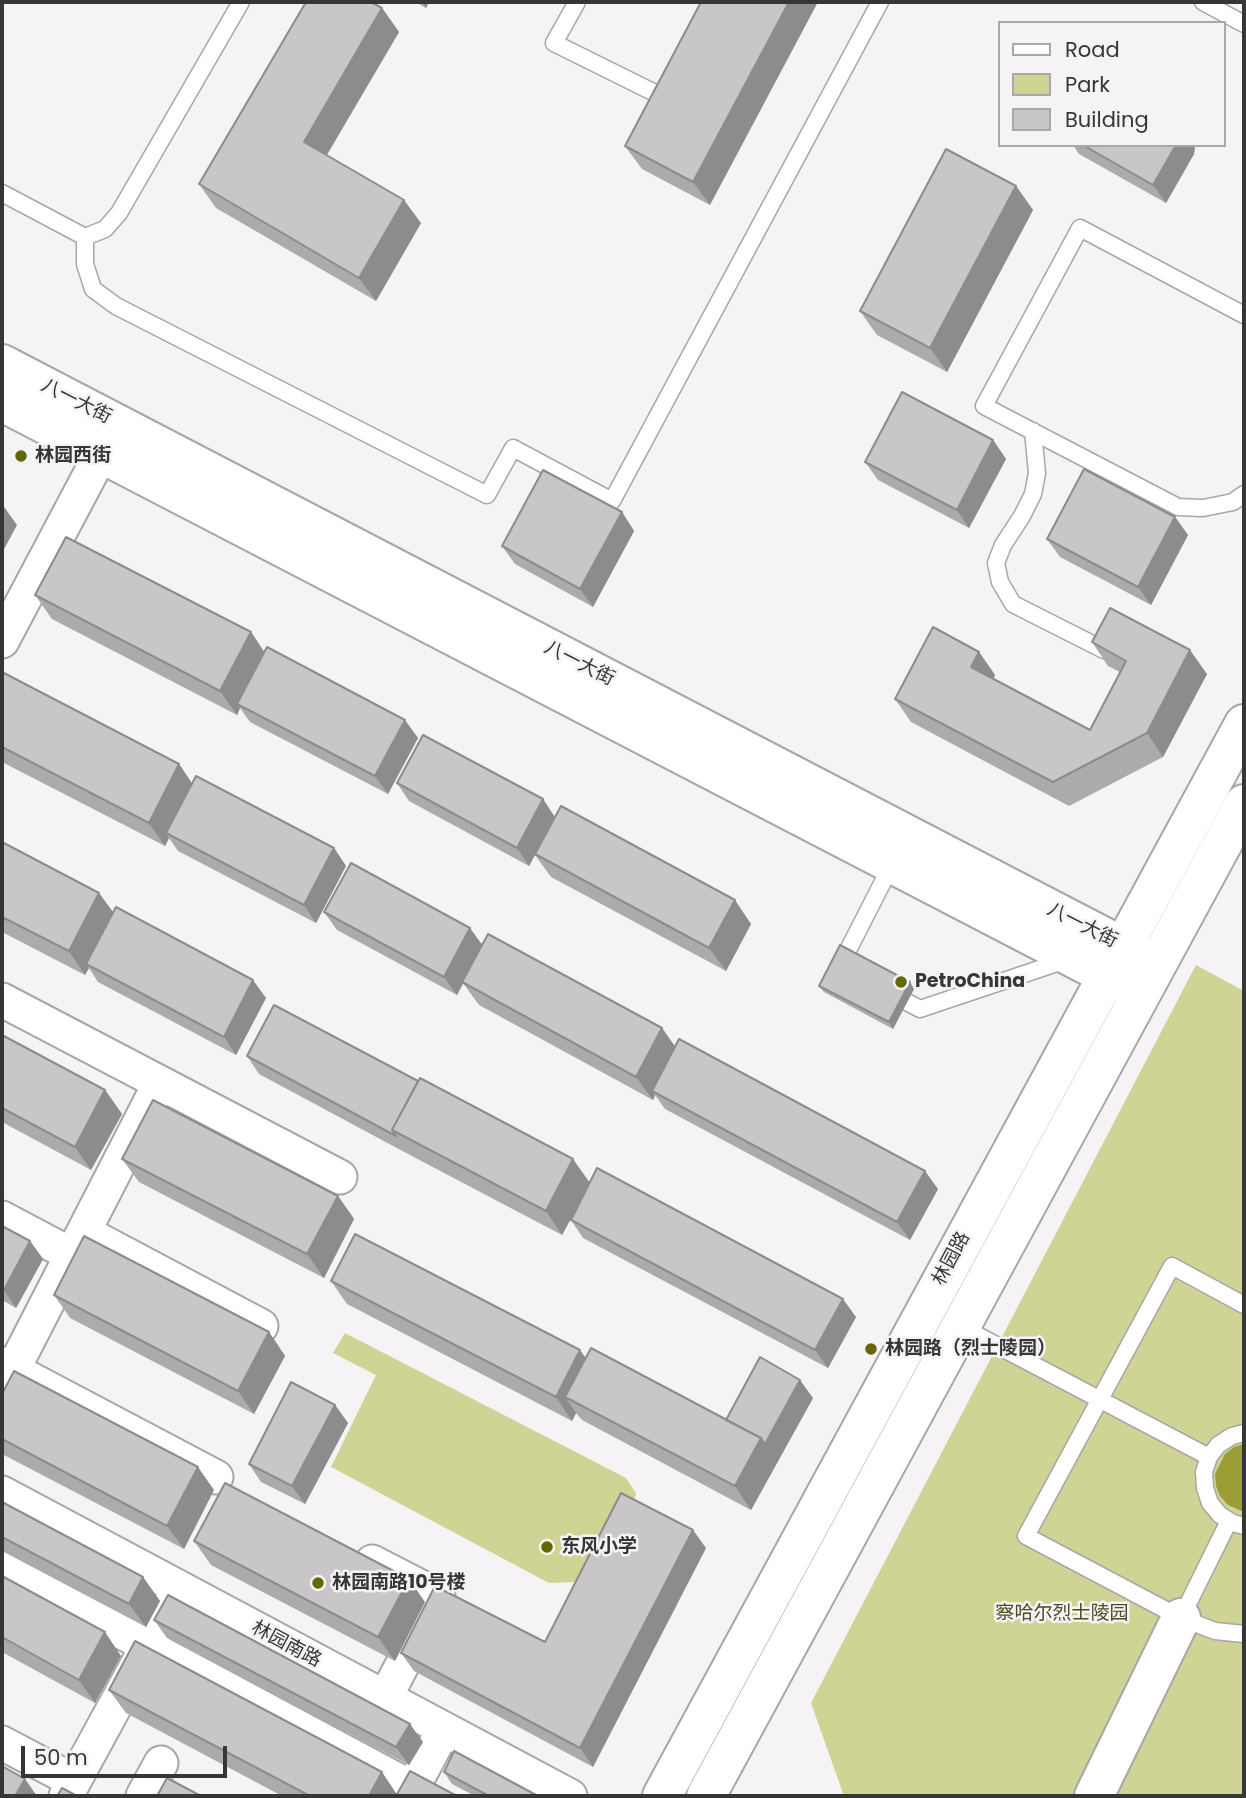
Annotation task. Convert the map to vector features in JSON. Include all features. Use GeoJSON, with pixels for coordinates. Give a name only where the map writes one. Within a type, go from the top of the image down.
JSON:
{"type":"FeatureCollection","features":[{"type":"Feature","properties":{"kind":"main road","name":"八一大街"},"geometry":{"type":"LineString","coordinates":[[2,364],[900,850]]}},
{"type":"Feature","properties":{"kind":"main road","name":"八一大街"},"geometry":{"type":"LineString","coordinates":[[2,402],[91,449],[900,850],[1148,979]]}},
{"type":"Feature","properties":{"kind":"main road","name":"林园路"},"geometry":{"type":"LineString","coordinates":[[662,1796],[1244,724]]}},
{"type":"Feature","properties":{"kind":"main road","name":"林园路"},"geometry":{"type":"LineString","coordinates":[[706,1796],[1244,804]]}},
{"type":"Feature","properties":{"kind":"main road"},"geometry":{"type":"LineString","coordinates":[[1094,1796],[1181,1618]]}},
{"type":"Feature","properties":{"kind":"street"},"geometry":{"type":"LineString","coordinates":[[2,597],[91,449]]}},
{"type":"Feature","properties":{"kind":"street"},"geometry":{"type":"LineString","coordinates":[[2,640],[91,449]]}},
{"type":"Feature","properties":{"kind":"street"},"geometry":{"type":"LineString","coordinates":[[2,1000],[340,1177]]}},
{"type":"Feature","properties":{"kind":"street"},"geometry":{"type":"LineString","coordinates":[[160,1083],[78,1244],[5,1375],[216,1478]]}},
{"type":"Feature","properties":{"kind":"street"},"geometry":{"type":"LineString","coordinates":[[2,1218],[78,1244],[261,1326]]}},
{"type":"Feature","properties":{"kind":"street","name":"林园南路"},"geometry":{"type":"LineString","coordinates":[[2,1493],[570,1796]]}},
{"type":"Feature","properties":{"kind":"street"},"geometry":{"type":"LineString","coordinates":[[342,1545],[438,1596],[385,1698]]}},
{"type":"Feature","properties":{"kind":"street"},"geometry":{"type":"LineString","coordinates":[[2,1568],[410,1792],[444,1729]]}},
{"type":"Feature","properties":{"kind":"street"},"geometry":{"type":"LineString","coordinates":[[2,1743],[70,1789],[154,1650],[179,1588]]}},
{"type":"Feature","properties":{"kind":"street"},"geometry":{"type":"LineString","coordinates":[[143,1796],[161,1763]]}},
{"type":"Feature","properties":{"kind":"lane"},"geometry":{"type":"LineString","coordinates":[[2,193],[85,237],[105,229],[119,213],[241,2]]}},
{"type":"Feature","properties":{"kind":"lane"},"geometry":{"type":"LineString","coordinates":[[577,2],[554,43],[665,98],[678,74]]}},
{"type":"Feature","properties":{"kind":"lane"},"geometry":{"type":"LineString","coordinates":[[85,237],[85,264],[93,289],[116,306],[487,495],[513,448],[612,501],[880,2]]}},
{"type":"Feature","properties":{"kind":"lane"},"geometry":{"type":"LineString","coordinates":[[1203,2],[1242,17]]}},
{"type":"Feature","properties":{"kind":"lane"},"geometry":{"type":"LineString","coordinates":[[1244,315],[1080,228],[984,406],[1178,507],[1203,508],[1233,502],[1244,494]]}},
{"type":"Feature","properties":{"kind":"lane"},"geometry":{"type":"LineString","coordinates":[[1033,431],[1037,473],[1033,494],[1023,516],[1003,545],[996,563],[1000,582],[1013,604],[1104,650]]}},
{"type":"Feature","properties":{"kind":"lane"},"geometry":{"type":"LineString","coordinates":[[851,973],[839,967],[900,850]]}},
{"type":"Feature","properties":{"kind":"lane"},"geometry":{"type":"LineString","coordinates":[[874,985],[920,1009],[1080,943]]}},
{"type":"Feature","properties":{"kind":"lane"},"geometry":{"type":"LineString","coordinates":[[1244,1305],[1172,1266],[1026,1536],[1181,1618],[1214,1631],[1244,1634]]}},
{"type":"Feature","properties":{"kind":"lane"},"geometry":{"type":"LineString","coordinates":[[960,1326],[1209,1457]]}},
{"type":"Feature","properties":{"kind":"lane"},"geometry":{"type":"LineString","coordinates":[[1181,1618],[1237,1523],[1220,1515],[1210,1503],[1204,1472],[1209,1457],[1218,1445],[1231,1436],[1244,1433]]}},
{"type":"Feature","properties":{"kind":"green space","name":"察哈尔烈士陵园"},"geometry":{"type":"Polygon","coordinates":[[[1196,965],[1244,991],[1244,1796],[844,1796],[811,1703],[1196,965]]]}},
{"type":"Feature","properties":{"kind":"green space"},"geometry":{"type":"Polygon","coordinates":[[[345,1333],[626,1478],[636,1493],[634,1503],[591,1578],[549,1583],[331,1467],[376,1375],[333,1353],[345,1333]]]}},
{"type":"Feature","properties":{"kind":"shaded area"},"geometry":{"type":"Polygon","coordinates":[[[1244,1444],[1244,1512],[1228,1505],[1220,1496],[1215,1474],[1225,1454],[1244,1444]]]}},
{"type":"Feature","properties":{"kind":"building"},"geometry":{"type":"Polygon","coordinates":[[[306,2],[371,2],[382,8],[304,142],[404,200],[359,278],[199,184],[306,2]]]}},
{"type":"Feature","properties":{"kind":"building"},"geometry":{"type":"Polygon","coordinates":[[[701,2],[789,2],[693,182],[625,146],[701,2]]]}},
{"type":"Feature","properties":{"kind":"building"},"geometry":{"type":"Polygon","coordinates":[[[1086,147],[1175,147],[1153,185],[1086,147]]]}},
{"type":"Feature","properties":{"kind":"building"},"geometry":{"type":"Polygon","coordinates":[[[946,149],[1016,186],[930,348],[860,311],[946,149]]]}},
{"type":"Feature","properties":{"kind":"building"},"geometry":{"type":"Polygon","coordinates":[[[902,392],[993,440],[957,510],[865,462],[902,392]]]}},
{"type":"Feature","properties":{"kind":"building"},"geometry":{"type":"Polygon","coordinates":[[[1084,469],[1175,517],[1138,587],[1047,539],[1084,469]]]}},
{"type":"Feature","properties":{"kind":"building"},"geometry":{"type":"Polygon","coordinates":[[[543,470],[622,512],[580,589],[502,546],[543,470]]]}},
{"type":"Feature","properties":{"kind":"building"},"geometry":{"type":"Polygon","coordinates":[[[66,537],[251,632],[220,691],[35,595],[66,537]]]}},
{"type":"Feature","properties":{"kind":"building"},"geometry":{"type":"Polygon","coordinates":[[[1110,608],[1190,650],[1147,733],[1053,782],[895,699],[933,627],[979,652],[971,667],[1090,730],[1126,661],[1092,642],[1110,608]]]}},
{"type":"Feature","properties":{"kind":"building"},"geometry":{"type":"Polygon","coordinates":[[[267,647],[405,720],[375,776],[237,704],[267,647]]]}},
{"type":"Feature","properties":{"kind":"building"},"geometry":{"type":"Polygon","coordinates":[[[2,672],[179,764],[149,823],[2,747],[2,672]]]}},
{"type":"Feature","properties":{"kind":"building"},"geometry":{"type":"Polygon","coordinates":[[[423,735],[543,799],[517,848],[397,783],[423,735]]]}},
{"type":"Feature","properties":{"kind":"building"},"geometry":{"type":"Polygon","coordinates":[[[196,776],[334,848],[304,905],[166,833],[196,776]]]}},
{"type":"Feature","properties":{"kind":"building"},"geometry":{"type":"Polygon","coordinates":[[[561,806],[735,900],[709,948],[535,854],[561,806]]]}},
{"type":"Feature","properties":{"kind":"building"},"geometry":{"type":"Polygon","coordinates":[[[2,842],[99,893],[69,951],[2,917],[2,842]]]}},
{"type":"Feature","properties":{"kind":"building"},"geometry":{"type":"Polygon","coordinates":[[[351,863],[470,928],[444,977],[324,912],[351,863]]]}},
{"type":"Feature","properties":{"kind":"building"},"geometry":{"type":"Polygon","coordinates":[[[116,907],[253,980],[224,1037],[86,964],[116,907]]]}},
{"type":"Feature","properties":{"kind":"building"},"geometry":{"type":"Polygon","coordinates":[[[488,934],[662,1028],[636,1077],[462,982],[488,934]]]}},
{"type":"Feature","properties":{"kind":"building"},"geometry":{"type":"Polygon","coordinates":[[[840,945],[910,982],[889,1022],[819,986],[840,945]]]}},
{"type":"Feature","properties":{"kind":"building"},"geometry":{"type":"Polygon","coordinates":[[[274,1005],[418,1081],[392,1130],[396,1136],[247,1056],[274,1005]]]}},
{"type":"Feature","properties":{"kind":"building"},"geometry":{"type":"Polygon","coordinates":[[[2,1035],[105,1090],[75,1147],[2,1108],[2,1035]]]}},
{"type":"Feature","properties":{"kind":"building"},"geometry":{"type":"Polygon","coordinates":[[[679,1039],[925,1171],[897,1222],[652,1091],[679,1039]]]}},
{"type":"Feature","properties":{"kind":"building"},"geometry":{"type":"Polygon","coordinates":[[[420,1078],[573,1159],[546,1211],[392,1130],[420,1078]]]}},
{"type":"Feature","properties":{"kind":"building"},"geometry":{"type":"Polygon","coordinates":[[[153,1100],[338,1196],[307,1254],[122,1159],[153,1100]]]}},
{"type":"Feature","properties":{"kind":"building"},"geometry":{"type":"Polygon","coordinates":[[[597,1168],[843,1299],[815,1350],[571,1220],[597,1168]]]}},
{"type":"Feature","properties":{"kind":"building"},"geometry":{"type":"Polygon","coordinates":[[[2,1226],[30,1241],[4,1290],[2,1289],[2,1226]]]}},
{"type":"Feature","properties":{"kind":"building"},"geometry":{"type":"Polygon","coordinates":[[[355,1234],[580,1350],[556,1397],[331,1281],[355,1234]]]}},
{"type":"Feature","properties":{"kind":"building"},"geometry":{"type":"Polygon","coordinates":[[[84,1236],[269,1332],[238,1391],[54,1295],[84,1236]]]}},
{"type":"Feature","properties":{"kind":"building"},"geometry":{"type":"Polygon","coordinates":[[[591,1348],[761,1438],[735,1486],[565,1397],[591,1348]]]}},
{"type":"Feature","properties":{"kind":"building"},"geometry":{"type":"Polygon","coordinates":[[[760,1357],[800,1380],[765,1444],[761,1438],[726,1420],[760,1357]]]}},
{"type":"Feature","properties":{"kind":"building"},"geometry":{"type":"Polygon","coordinates":[[[14,1371],[198,1467],[167,1526],[2,1439],[2,1394],[14,1371]]]}},
{"type":"Feature","properties":{"kind":"building"},"geometry":{"type":"Polygon","coordinates":[[[291,1382],[335,1405],[292,1486],[249,1464],[291,1382]]]}},
{"type":"Feature","properties":{"kind":"building","name":"林园南路10号楼"},"geometry":{"type":"Polygon","coordinates":[[[225,1483],[409,1579],[378,1637],[194,1541],[225,1483]]]}},
{"type":"Feature","properties":{"kind":"building"},"geometry":{"type":"Polygon","coordinates":[[[621,1493],[693,1530],[580,1748],[401,1653],[435,1586],[545,1642],[621,1493]]]}},
{"type":"Feature","properties":{"kind":"building"},"geometry":{"type":"Polygon","coordinates":[[[2,1502],[143,1577],[129,1604],[2,1537],[2,1502]]]}},
{"type":"Feature","properties":{"kind":"building"},"geometry":{"type":"Polygon","coordinates":[[[2,1576],[105,1632],[79,1680],[2,1637],[2,1576]]]}},
{"type":"Feature","properties":{"kind":"building"},"geometry":{"type":"Polygon","coordinates":[[[168,1595],[410,1724],[396,1747],[154,1620],[168,1595]]]}},
{"type":"Feature","properties":{"kind":"building"},"geometry":{"type":"Polygon","coordinates":[[[135,1641],[382,1772],[369,1796],[310,1796],[109,1690],[135,1641]]]}},
{"type":"Feature","properties":{"kind":"building"},"geometry":{"type":"Polygon","coordinates":[[[454,1751],[538,1796],[489,1796],[444,1772],[454,1751]]]}},
{"type":"Feature","properties":{"kind":"building"},"geometry":{"type":"Polygon","coordinates":[[[2,1766],[25,1779],[15,1796],[2,1796],[2,1766]]]}},
{"type":"Feature","properties":{"kind":"building"},"geometry":{"type":"Polygon","coordinates":[[[410,1771],[457,1796],[396,1796],[410,1771]]]}},
{"type":"Feature","properties":{"kind":"building"},"geometry":{"type":"Polygon","coordinates":[[[167,1778],[201,1796],[157,1796],[167,1778]]]}},
{"type":"Feature","properties":{"kind":"building"},"geometry":{"type":"Polygon","coordinates":[[[62,1788],[77,1796],[57,1796],[62,1788]]]}},
{"type":"Feature","properties":{"kind":"place","name":"林园西街"},"geometry":{"type":"Point","coordinates":[21,456]}},
{"type":"Feature","properties":{"kind":"place","name":"PetroChina"},"geometry":{"type":"Point","coordinates":[901,982]}},
{"type":"Feature","properties":{"kind":"place","name":"林园路（烈士陵园）"},"geometry":{"type":"Point","coordinates":[871,1349]}},
{"type":"Feature","properties":{"kind":"place","name":"东风小学"},"geometry":{"type":"Point","coordinates":[547,1547]}},
{"type":"Feature","properties":{"kind":"place","name":"林园南路10号楼"},"geometry":{"type":"Point","coordinates":[318,1583]}}]}
